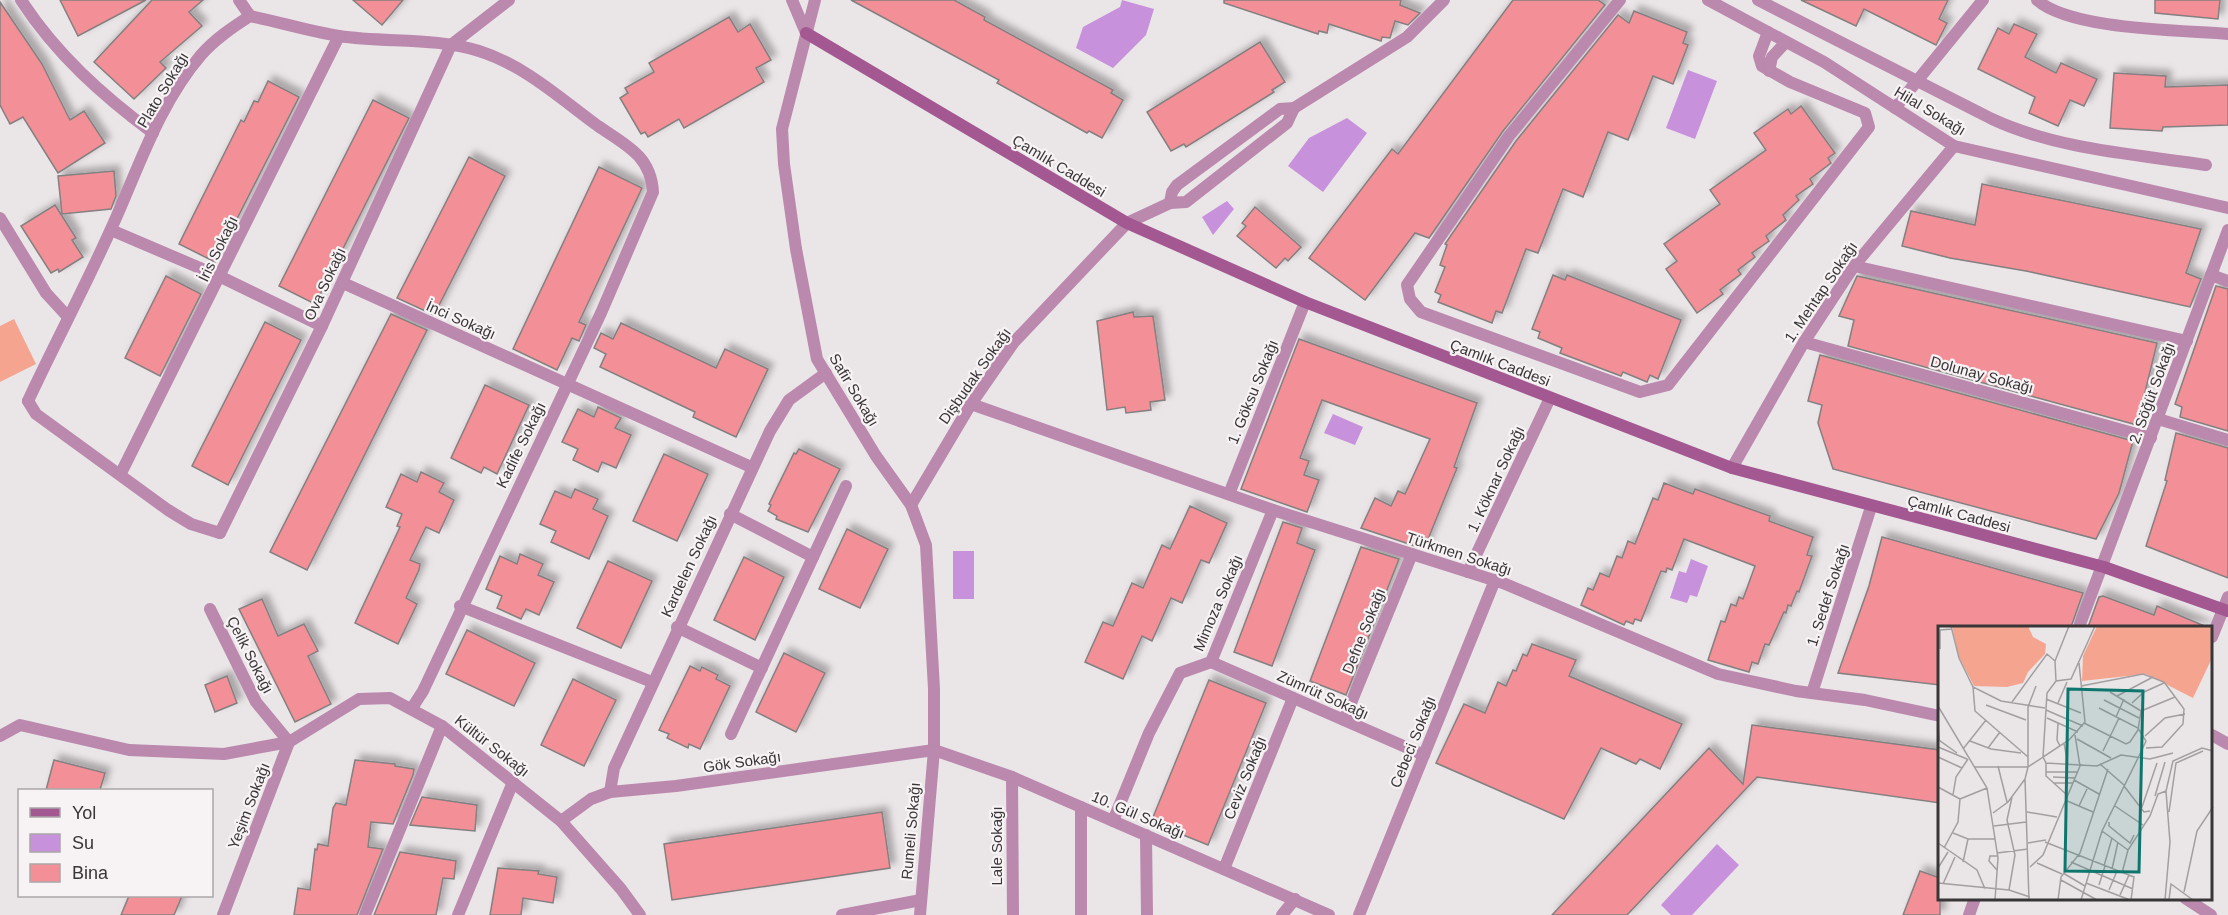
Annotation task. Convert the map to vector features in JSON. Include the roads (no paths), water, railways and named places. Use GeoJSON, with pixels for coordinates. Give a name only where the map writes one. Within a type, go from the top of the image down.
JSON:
{"type":"FeatureCollection","features":[{"type":"Feature","properties":{"kind":"main road","name":"Çamlık Caddesi"},"geometry":{"type":"LineString","coordinates":[[806,33],[1127,223],[1305,302],[1732,468],[1871,507],[2104,567],[2226,610]]}},
{"type":"Feature","properties":{"kind":"street"},"geometry":{"type":"LineString","coordinates":[[21,0],[61,53],[86,78],[153,133]]}},
{"type":"Feature","properties":{"kind":"street"},"geometry":{"type":"LineString","coordinates":[[239,0],[250,16],[339,36],[451,45],[509,0]]}},
{"type":"Feature","properties":{"kind":"street"},"geometry":{"type":"LineString","coordinates":[[792,0],[806,33]]}},
{"type":"Feature","properties":{"kind":"street","name":"Safir Sokağı"},"geometry":{"type":"LineString","coordinates":[[815,0],[782,129],[784,164],[796,249],[817,358],[876,456],[911,505],[926,545],[934,689],[934,750]]}},
{"type":"Feature","properties":{"kind":"street"},"geometry":{"type":"LineString","coordinates":[[1170,203],[1172,192],[1177,185],[1280,109],[1294,108],[1407,37],[1444,0]]}},
{"type":"Feature","properties":{"kind":"street"},"geometry":{"type":"LineString","coordinates":[[1620,0],[1509,136],[1407,285],[1410,299],[1420,312],[1640,392],[1668,385],[1869,127],[1865,112],[1762,66],[1759,56],[1768,32]]}},
{"type":"Feature","properties":{"kind":"street","name":"Hilal Sokağı"},"geometry":{"type":"LineString","coordinates":[[1708,0],[1824,62],[1954,146],[2228,208]]}},
{"type":"Feature","properties":{"kind":"street"},"geometry":{"type":"LineString","coordinates":[[1758,0],[1992,119],[2040,138],[2206,165]]}},
{"type":"Feature","properties":{"kind":"street"},"geometry":{"type":"LineString","coordinates":[[1895,108],[1983,0]]}},
{"type":"Feature","properties":{"kind":"street"},"geometry":{"type":"LineString","coordinates":[[2037,0],[2052,10],[2076,20],[2228,34]]}},
{"type":"Feature","properties":{"kind":"street","name":"Plato Sokağı"},"geometry":{"type":"LineString","coordinates":[[121,473],[36,414],[28,400],[111,230],[153,133],[186,73],[225,32],[250,16]]}},
{"type":"Feature","properties":{"kind":"street","name":"İris Sokağı"},"geometry":{"type":"LineString","coordinates":[[121,473],[221,277],[339,36]]}},
{"type":"Feature","properties":{"kind":"street"},"geometry":{"type":"LineString","coordinates":[[1769,71],[1772,57],[1786,42]]}},
{"type":"Feature","properties":{"kind":"street","name":"Kadife Sokağı"},"geometry":{"type":"LineString","coordinates":[[412,708],[423,691],[460,606],[567,385],[653,192],[652,176],[647,164],[628,147],[521,70],[478,50],[451,45]]}},
{"type":"Feature","properties":{"kind":"street","name":"Ova Sokağı"},"geometry":{"type":"LineString","coordinates":[[121,473],[179,517],[220,533],[343,283],[451,45]]}},
{"type":"Feature","properties":{"kind":"street"},"geometry":{"type":"LineString","coordinates":[[1127,223],[1170,203],[1186,202],[1287,123],[1294,108]]}},
{"type":"Feature","properties":{"kind":"street","name":"1. Mehtap Sokağı"},"geometry":{"type":"LineString","coordinates":[[1732,468],[1804,342],[1854,266],[1954,146]]}},
{"type":"Feature","properties":{"kind":"street"},"geometry":{"type":"LineString","coordinates":[[0,218],[46,293],[68,316]]}},
{"type":"Feature","properties":{"kind":"street","name":"Dişbudak Sokağı"},"geometry":{"type":"LineString","coordinates":[[911,505],[971,404],[1014,342],[1127,223]]}},
{"type":"Feature","properties":{"kind":"street"},"geometry":{"type":"LineString","coordinates":[[111,230],[221,277],[322,326]]}},
{"type":"Feature","properties":{"kind":"street","name":"2. Söğüt Sokağı"},"geometry":{"type":"LineString","coordinates":[[2079,626],[2104,567],[2228,230]]}},
{"type":"Feature","properties":{"kind":"street"},"geometry":{"type":"LineString","coordinates":[[1854,266],[2187,340]]}},
{"type":"Feature","properties":{"kind":"street"},"geometry":{"type":"LineString","coordinates":[[2211,275],[2228,281]]}},
{"type":"Feature","properties":{"kind":"street","name":"İnci Sokağı"},"geometry":{"type":"LineString","coordinates":[[343,283],[751,467]]}},
{"type":"Feature","properties":{"kind":"street","name":"1. Göksu Sokağı"},"geometry":{"type":"LineString","coordinates":[[1229,494],[1305,302]]}},
{"type":"Feature","properties":{"kind":"street","name":"Dolunay Sokağı"},"geometry":{"type":"LineString","coordinates":[[1804,342],[2151,438]]}},
{"type":"Feature","properties":{"kind":"street","name":"Kardelen Sokağı"},"geometry":{"type":"LineString","coordinates":[[610,792],[614,768],[751,467],[789,400],[826,373]]}},
{"type":"Feature","properties":{"kind":"street","name":"1. Köknar Sokağı"},"geometry":{"type":"LineString","coordinates":[[1468,572],[1550,398]]}},
{"type":"Feature","properties":{"kind":"street","name":"Türkmen Sokağı"},"geometry":{"type":"LineString","coordinates":[[971,404],[1273,510],[1495,580],[1718,674],[1938,716]]}},
{"type":"Feature","properties":{"kind":"street"},"geometry":{"type":"LineString","coordinates":[[2158,419],[2228,440]]}},
{"type":"Feature","properties":{"kind":"street"},"geometry":{"type":"LineString","coordinates":[[731,734],[846,486]]}},
{"type":"Feature","properties":{"kind":"street","name":"1. Sedef Sokağı"},"geometry":{"type":"LineString","coordinates":[[1812,693],[1871,507]]}},
{"type":"Feature","properties":{"kind":"street","name":"Mimoza Sokağı"},"geometry":{"type":"LineString","coordinates":[[1113,821],[1149,733],[1180,673],[1211,662],[1273,510]]}},
{"type":"Feature","properties":{"kind":"street"},"geometry":{"type":"LineString","coordinates":[[730,514],[813,556]]}},
{"type":"Feature","properties":{"kind":"street","name":"Defne Sokağı"},"geometry":{"type":"LineString","coordinates":[[1344,720],[1412,554]]}},
{"type":"Feature","properties":{"kind":"street","name":"Cebeci Sokağı"},"geometry":{"type":"LineString","coordinates":[[1359,915],[1495,580]]}},
{"type":"Feature","properties":{"kind":"street"},"geometry":{"type":"LineString","coordinates":[[2213,633],[2226,610],[2228,597]]}},
{"type":"Feature","properties":{"kind":"street"},"geometry":{"type":"LineString","coordinates":[[460,606],[652,682]]}},
{"type":"Feature","properties":{"kind":"street","name":"Çelik Sokağı"},"geometry":{"type":"LineString","coordinates":[[210,609],[256,702],[289,742]]}},
{"type":"Feature","properties":{"kind":"street"},"geometry":{"type":"LineString","coordinates":[[677,627],[762,668]]}},
{"type":"Feature","properties":{"kind":"street","name":"Zümrüt Sokağı"},"geometry":{"type":"LineString","coordinates":[[1211,662],[1424,755]]}},
{"type":"Feature","properties":{"kind":"street","name":"Kültür Sokağı"},"geometry":{"type":"LineString","coordinates":[[289,742],[359,699],[390,698],[412,708],[442,726],[561,820],[621,889],[639,915]]}},
{"type":"Feature","properties":{"kind":"street","name":"Ceviz Sokağı"},"geometry":{"type":"LineString","coordinates":[[1224,868],[1293,698]]}},
{"type":"Feature","properties":{"kind":"street"},"geometry":{"type":"LineString","coordinates":[[0,736],[20,725],[129,750],[224,754],[289,742]]}},
{"type":"Feature","properties":{"kind":"street"},"geometry":{"type":"LineString","coordinates":[[365,915],[442,726]]}},
{"type":"Feature","properties":{"kind":"street"},"geometry":{"type":"LineString","coordinates":[[2213,736],[2228,744]]}},
{"type":"Feature","properties":{"kind":"street","name":"Yeşim Sokağı"},"geometry":{"type":"LineString","coordinates":[[223,915],[289,742]]}},
{"type":"Feature","properties":{"kind":"street","name":"10. Gül Sokağı"},"geometry":{"type":"LineString","coordinates":[[934,750],[1012,777],[1329,915]]}},
{"type":"Feature","properties":{"kind":"street","name":"Gök Sokağı"},"geometry":{"type":"LineString","coordinates":[[561,820],[591,799],[610,792],[676,786],[934,750]]}},
{"type":"Feature","properties":{"kind":"street","name":"Rumeli Sokağı"},"geometry":{"type":"LineString","coordinates":[[920,915],[934,750]]}},
{"type":"Feature","properties":{"kind":"street","name":"Lale Sokağı"},"geometry":{"type":"LineString","coordinates":[[1012,777],[1012,915]]}},
{"type":"Feature","properties":{"kind":"street"},"geometry":{"type":"LineString","coordinates":[[458,915],[513,782]]}},
{"type":"Feature","properties":{"kind":"street"},"geometry":{"type":"LineString","coordinates":[[1081,807],[1081,915]]}},
{"type":"Feature","properties":{"kind":"street"},"geometry":{"type":"LineString","coordinates":[[1146,835],[1147,915]]}},
{"type":"Feature","properties":{"kind":"street"},"geometry":{"type":"LineString","coordinates":[[1282,915],[1295,899]]}},
{"type":"Feature","properties":{"kind":"street"},"geometry":{"type":"LineString","coordinates":[[842,915],[921,900]]}},
{"type":"Feature","properties":{"kind":"street"},"geometry":{"type":"LineString","coordinates":[[1969,915],[1974,900]]}},
{"type":"Feature","properties":{"kind":"street"},"geometry":{"type":"LineString","coordinates":[[2189,900],[2211,915]]}},
{"type":"Feature","properties":{"kind":"water"},"geometry":{"type":"Polygon","coordinates":[[[1122,0],[1154,9],[1146,35],[1113,68],[1076,48],[1083,27],[1120,7],[1122,0]]]}},
{"type":"Feature","properties":{"kind":"water"},"geometry":{"type":"Polygon","coordinates":[[[1688,70],[1717,81],[1695,139],[1666,128],[1688,70]]]}},
{"type":"Feature","properties":{"kind":"water"},"geometry":{"type":"Polygon","coordinates":[[[1347,118],[1367,133],[1323,192],[1288,166],[1309,138],[1347,118]]]}},
{"type":"Feature","properties":{"kind":"water"},"geometry":{"type":"Polygon","coordinates":[[[1227,201],[1234,209],[1213,235],[1202,217],[1227,201]]]}},
{"type":"Feature","properties":{"kind":"water"},"geometry":{"type":"Polygon","coordinates":[[[1333,414],[1363,427],[1355,445],[1324,433],[1333,414]]]}},
{"type":"Feature","properties":{"kind":"water"},"geometry":{"type":"Polygon","coordinates":[[[953,551],[974,551],[974,599],[953,599],[953,551]]]}},
{"type":"Feature","properties":{"kind":"water"},"geometry":{"type":"Polygon","coordinates":[[[1691,559],[1708,566],[1697,597],[1690,595],[1687,603],[1670,598],[1679,571],[1686,573],[1691,559]]]}},
{"type":"Feature","properties":{"kind":"water"},"geometry":{"type":"Polygon","coordinates":[[[1717,844],[1739,865],[1692,915],[1671,915],[1661,905],[1717,844]]]}}]}
